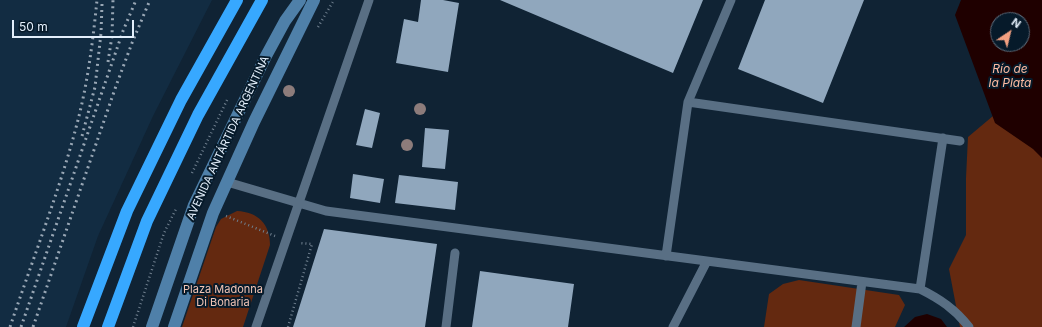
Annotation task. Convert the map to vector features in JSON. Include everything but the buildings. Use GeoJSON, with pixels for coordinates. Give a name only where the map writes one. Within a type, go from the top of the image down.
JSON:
{"type":"FeatureCollection","features":[{"type":"Feature","properties":{"kind":"highway"},"geometry":{"type":"LineString","coordinates":[[82,327],[127,212],[181,100],[237,0]]}},
{"type":"Feature","properties":{"kind":"highway"},"geometry":{"type":"LineString","coordinates":[[108,327],[147,221],[198,115],[262,0]]}},
{"type":"Feature","properties":{"kind":"main road","name":"AVENIDA ANTÁRTIDA ARGENTINA"},"geometry":{"type":"LineString","coordinates":[[152,327],[194,205],[266,56],[285,21],[300,0]]}},
{"type":"Feature","properties":{"kind":"main road","name":"AVENIDA ANTÁRTIDA ARGENTINA"},"geometry":{"type":"LineString","coordinates":[[174,327],[213,213],[254,122],[314,0]]}},
{"type":"Feature","properties":{"kind":"lane"},"geometry":{"type":"LineString","coordinates":[[256,327],[369,0]]}},
{"type":"Feature","properties":{"kind":"lane"},"geometry":{"type":"LineString","coordinates":[[666,256],[688,102],[731,0]]}},
{"type":"Feature","properties":{"kind":"lane"},"geometry":{"type":"LineString","coordinates":[[688,102],[960,141]]}},
{"type":"Feature","properties":{"kind":"lane"},"geometry":{"type":"LineString","coordinates":[[920,289],[944,138]]}},
{"type":"Feature","properties":{"kind":"lane"},"geometry":{"type":"LineString","coordinates":[[227,182],[326,211],[920,289],[940,298],[962,317],[969,327]]}},
{"type":"Feature","properties":{"kind":"lane"},"geometry":{"type":"LineString","coordinates":[[446,327],[455,253]]}},
{"type":"Feature","properties":{"kind":"lane"},"geometry":{"type":"LineString","coordinates":[[673,327],[707,261]]}},
{"type":"Feature","properties":{"kind":"lane"},"geometry":{"type":"LineString","coordinates":[[856,327],[862,282]]}},
{"type":"Feature","properties":{"kind":"path"},"geometry":{"type":"LineString","coordinates":[[213,213],[232,217],[286,241],[312,244],[288,327]]}},
{"type":"Feature","properties":{"kind":"shaded area"},"geometry":{"type":"Polygon","coordinates":[[[0,0],[212,0],[153,116],[98,236],[66,327],[0,327],[0,0]]]}},
{"type":"Feature","properties":{"kind":"green space"},"geometry":{"type":"Polygon","coordinates":[[[993,116],[1042,155],[1042,327],[960,327],[949,269],[966,235],[968,137],[993,116]]]}},
{"type":"Feature","properties":{"kind":"green space","name":"Plaza Madonna Di Bonaria"},"geometry":{"type":"Polygon","coordinates":[[[237,211],[251,214],[261,220],[268,231],[270,245],[243,327],[182,327],[216,227],[221,219],[237,211]]]}},
{"type":"Feature","properties":{"kind":"green space"},"geometry":{"type":"Polygon","coordinates":[[[799,280],[899,295],[905,305],[895,327],[764,327],[769,294],[783,284],[799,280]]]}},
{"type":"Feature","properties":{"kind":"water","name":"Río de la Plata"},"geometry":{"type":"Polygon","coordinates":[[[961,0],[1042,0],[1042,158],[1033,149],[995,123],[955,15],[961,0]]]}},
{"type":"Feature","properties":{"kind":"water"},"geometry":{"type":"Polygon","coordinates":[[[927,314],[941,319],[947,327],[904,327],[915,317],[927,314]]]}},
{"type":"Feature","properties":{"kind":"railway"},"geometry":{"type":"LineString","coordinates":[[10,327],[55,198],[78,120],[90,60],[97,0]]}},
{"type":"Feature","properties":{"kind":"railway"},"geometry":{"type":"LineString","coordinates":[[108,62],[112,36],[113,0]]}},
{"type":"Feature","properties":{"kind":"railway"},"geometry":{"type":"LineString","coordinates":[[21,327],[123,31],[136,0]]}},
{"type":"Feature","properties":{"kind":"railway"},"geometry":{"type":"LineString","coordinates":[[33,327],[116,86],[150,0]]}},
{"type":"Feature","properties":{"kind":"railway"},"geometry":{"type":"LineString","coordinates":[[82,136],[95,87],[101,33],[102,4]]}}]}
